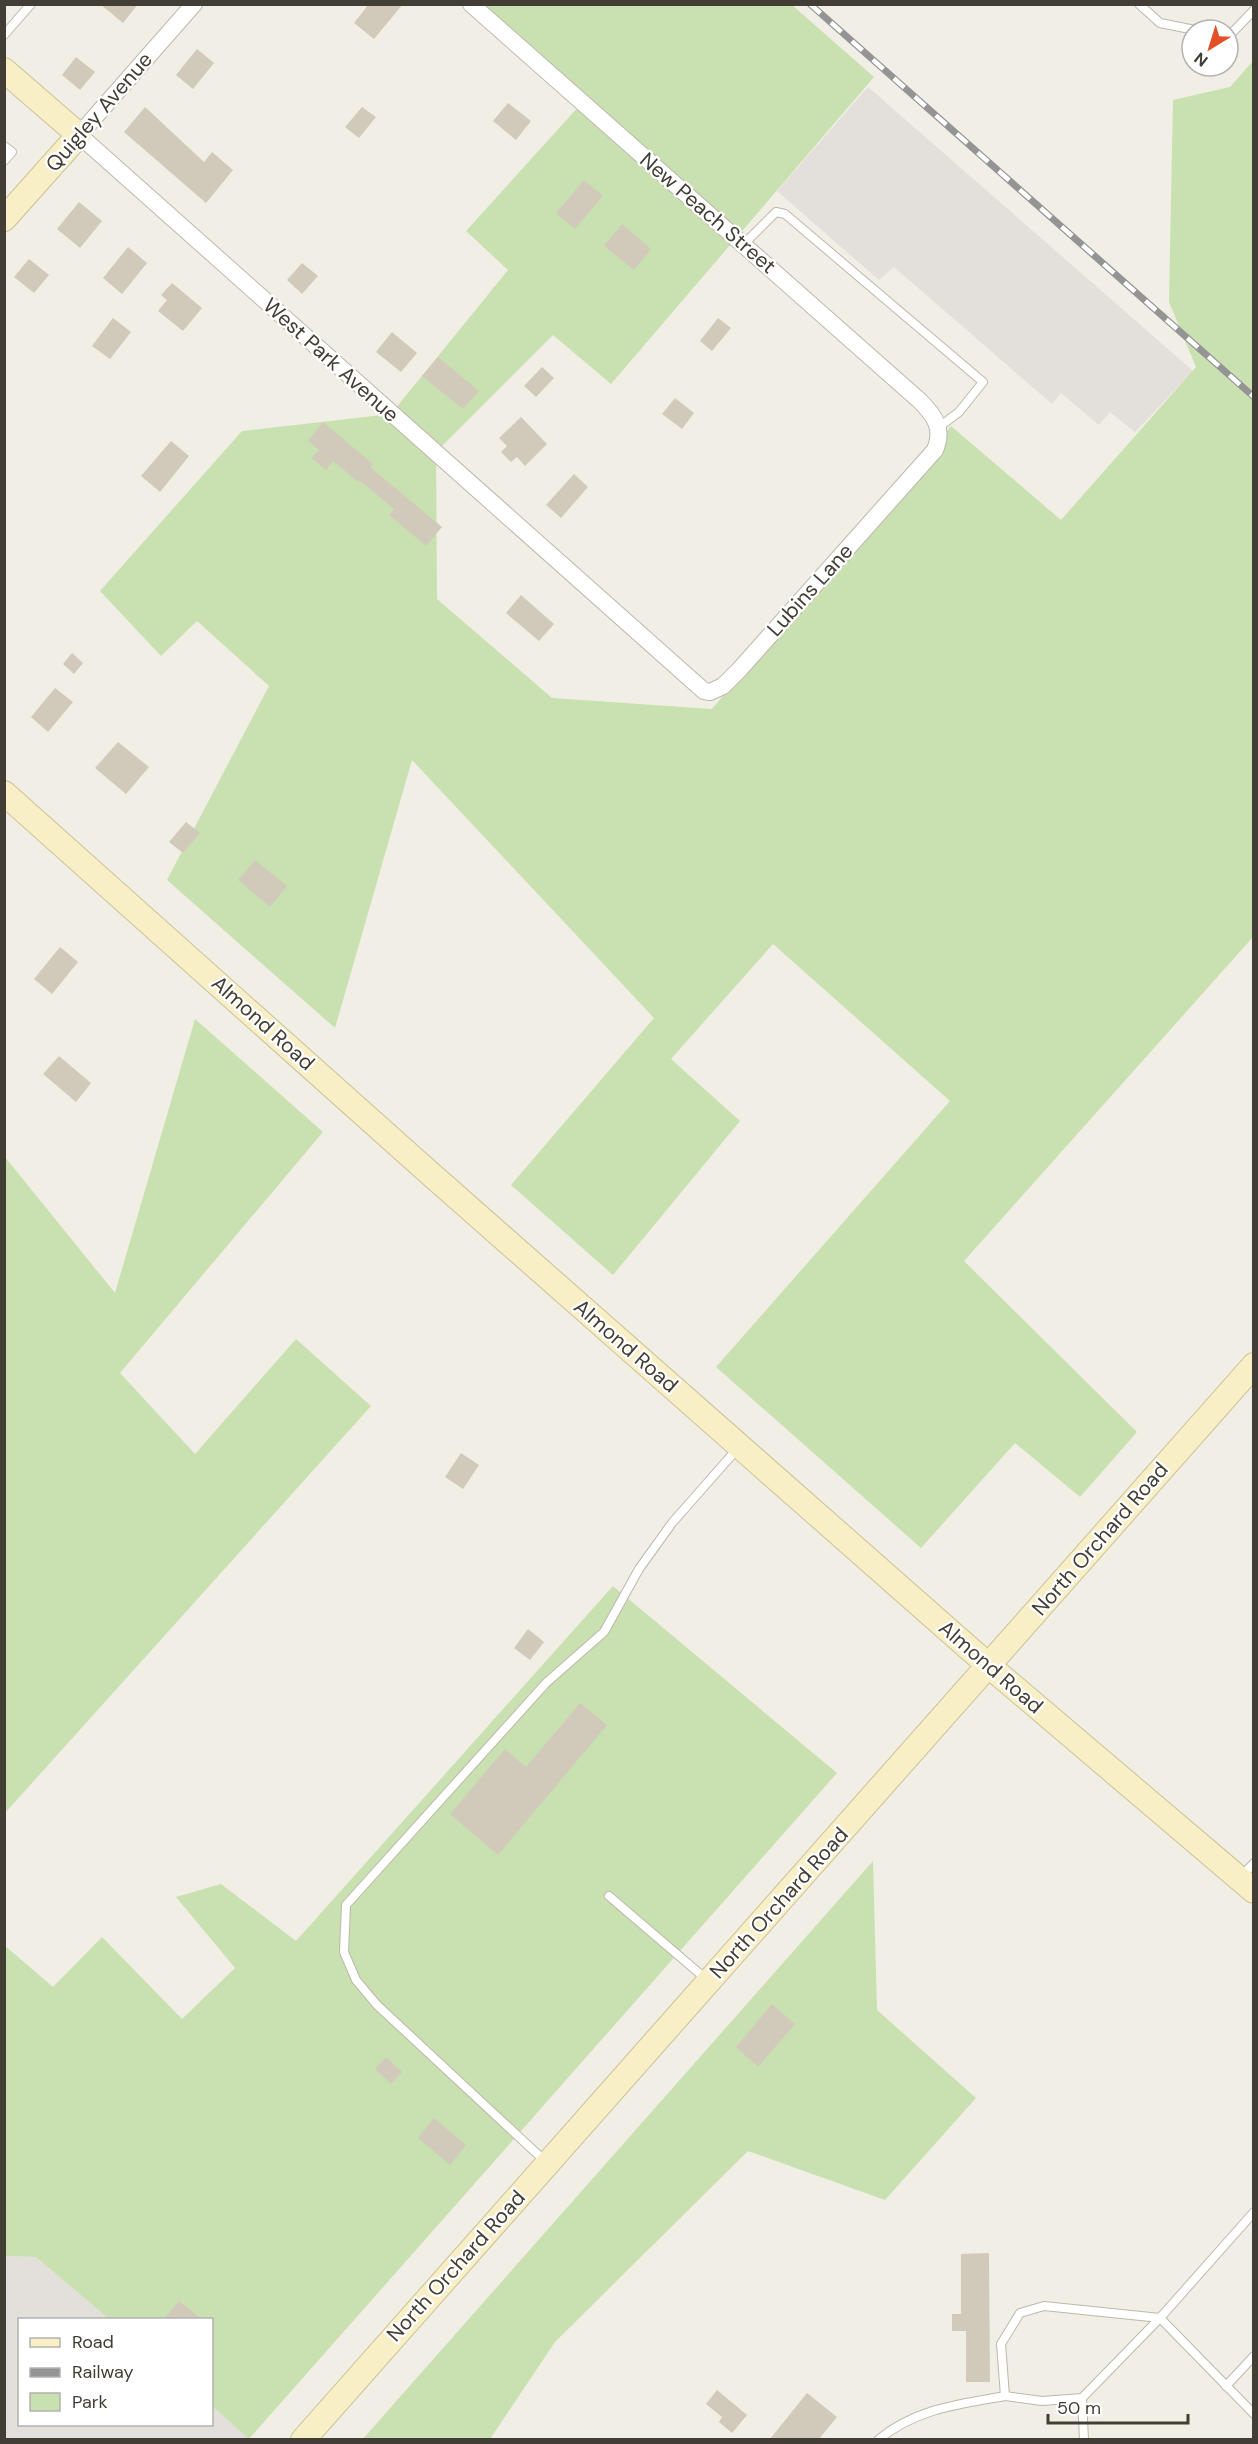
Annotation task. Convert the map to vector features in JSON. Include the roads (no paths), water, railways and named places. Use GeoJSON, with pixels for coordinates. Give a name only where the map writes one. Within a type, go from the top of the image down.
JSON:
{"type":"FeatureCollection","features":[{"type":"Feature","properties":{"kind":"street","name":"New Peach Street"},"geometry":{"type":"LineString","coordinates":[[471,4],[920,401],[932,413],[939,427]]}},
{"type":"Feature","properties":{"kind":"street","name":"Quigley Avenue"},"geometry":{"type":"LineString","coordinates":[[5,217],[79,135],[189,6]]}},
{"type":"Feature","properties":{"kind":"street","name":"West Park Avenue"},"geometry":{"type":"LineString","coordinates":[[4,70],[658,650]]}},
{"type":"Feature","properties":{"kind":"street","name":"Lubins Lane"},"geometry":{"type":"LineString","coordinates":[[658,650],[704,691],[710,692],[723,686],[935,450],[940,439],[939,427]]}},
{"type":"Feature","properties":{"kind":"street","name":"Almond Road"},"geometry":{"type":"LineString","coordinates":[[7,799],[988,1665],[1249,1878]]}},
{"type":"Feature","properties":{"kind":"street","name":"North Orchard Road"},"geometry":{"type":"LineString","coordinates":[[303,2439],[1254,1365]]}},
{"type":"Feature","properties":{"kind":"lane"},"geometry":{"type":"LineString","coordinates":[[4,35],[31,4]]}},
{"type":"Feature","properties":{"kind":"lane"},"geometry":{"type":"LineString","coordinates":[[1139,4],[1160,23],[1180,27]]}},
{"type":"Feature","properties":{"kind":"lane"},"geometry":{"type":"LineString","coordinates":[[1240,25],[1254,10]]}},
{"type":"Feature","properties":{"kind":"lane"},"geometry":{"type":"LineString","coordinates":[[4,146],[12,152],[4,161]]}},
{"type":"Feature","properties":{"kind":"lane"},"geometry":{"type":"LineString","coordinates":[[743,245],[776,212],[785,214],[983,382],[959,412],[939,427]]}},
{"type":"Feature","properties":{"kind":"lane"},"geometry":{"type":"LineString","coordinates":[[548,2163],[377,2005],[356,1980],[345,1952],[346,1905],[546,1683],[604,1632],[639,1569],[672,1523],[739,1446]]}},
{"type":"Feature","properties":{"kind":"lane"},"geometry":{"type":"LineString","coordinates":[[609,1896],[709,1982]]}},
{"type":"Feature","properties":{"kind":"lane"},"geometry":{"type":"LineString","coordinates":[[878,2439],[895,2425],[938,2407],[1005,2396],[1042,2401],[1082,2398],[1160,2318],[1254,2212]]}},
{"type":"Feature","properties":{"kind":"lane"},"geometry":{"type":"LineString","coordinates":[[1005,2396],[1001,2344],[1020,2313],[1044,2306],[1160,2318],[1254,2414]]}},
{"type":"Feature","properties":{"kind":"lane"},"geometry":{"type":"LineString","coordinates":[[1226,2386],[1254,2356]]}},
{"type":"Feature","properties":{"kind":"lane"},"geometry":{"type":"LineString","coordinates":[[1082,2398],[1084,2439]]}},
{"type":"Feature","properties":{"kind":"railway"},"geometry":{"type":"LineString","coordinates":[[810,4],[1254,397]]}}]}
